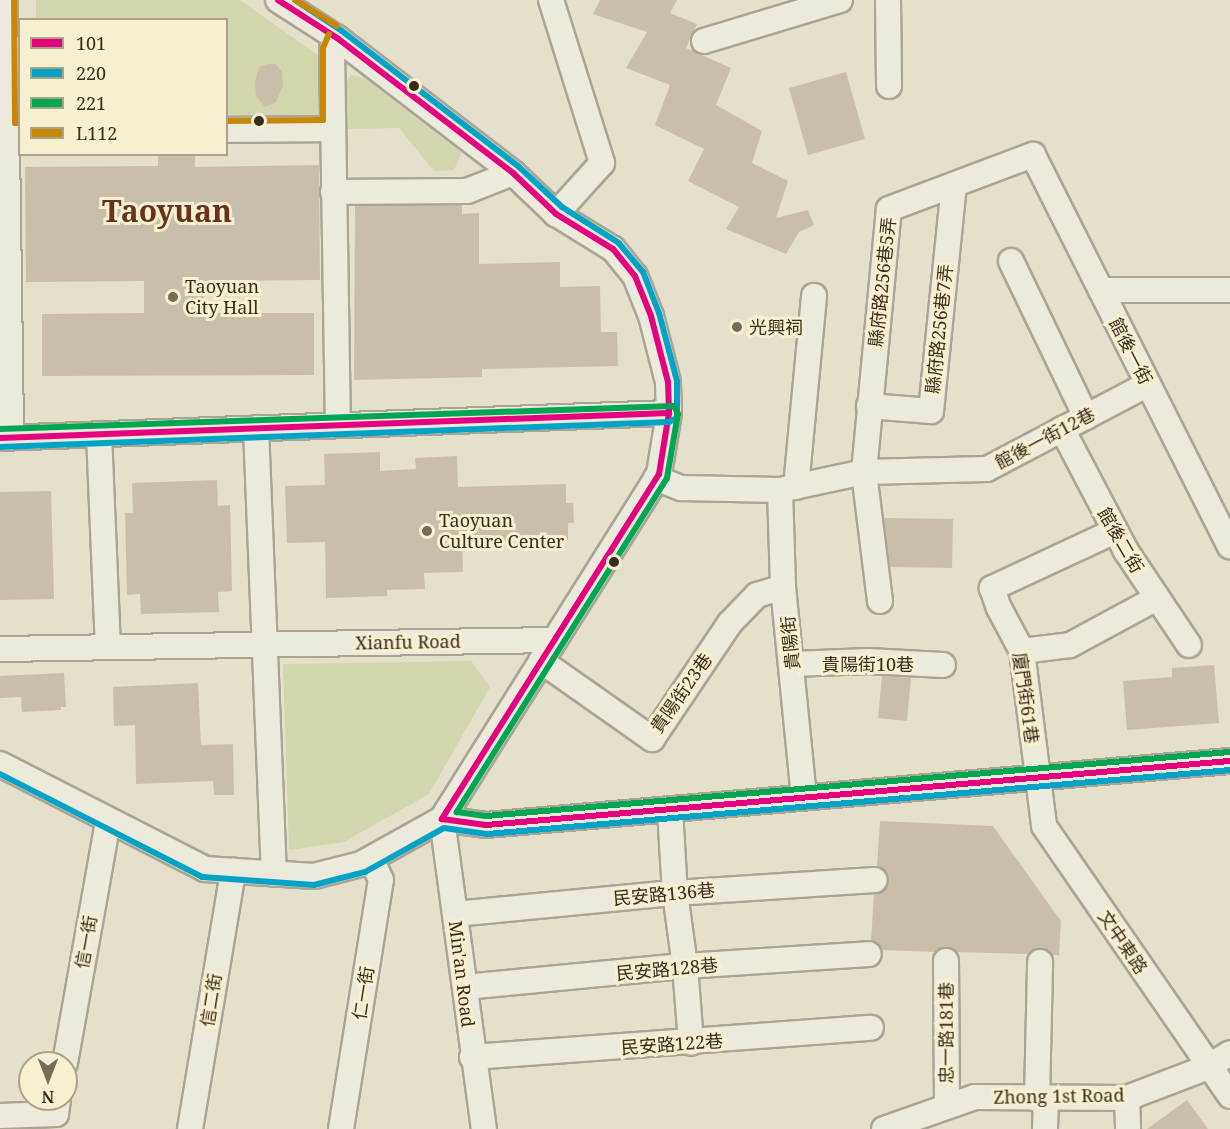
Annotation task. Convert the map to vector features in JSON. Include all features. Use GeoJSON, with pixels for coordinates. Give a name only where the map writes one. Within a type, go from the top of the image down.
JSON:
{"type":"FeatureCollection","features":[{"type":"Feature","properties":{"kind":"street"},"geometry":{"type":"LineString","coordinates":[[5,0],[8,141],[5,438],[669,413]]}},
{"type":"Feature","properties":{"kind":"street"},"geometry":{"type":"LineString","coordinates":[[0,764],[108,822],[205,869],[314,876],[371,859],[442,819],[659,474],[669,413],[668,382],[651,316],[635,276],[613,249],[556,214],[513,174],[337,38],[278,0]]}},
{"type":"Feature","properties":{"kind":"street"},"geometry":{"type":"LineString","coordinates":[[704,40],[840,0]]}},
{"type":"Feature","properties":{"kind":"street"},"geometry":{"type":"LineString","coordinates":[[888,0],[889,86]]}},
{"type":"Feature","properties":{"kind":"street"},"geometry":{"type":"LineString","coordinates":[[552,3],[602,163],[556,214]]}},
{"type":"Feature","properties":{"kind":"street"},"geometry":{"type":"LineString","coordinates":[[337,38],[332,49],[332,129],[338,425]]}},
{"type":"Feature","properties":{"kind":"street"},"geometry":{"type":"LineString","coordinates":[[228,130],[332,129]]}},
{"type":"Feature","properties":{"kind":"street","name":"縣府路256巷5弄"},"geometry":{"type":"LineString","coordinates":[[880,601],[864,472],[889,209],[1033,155]]}},
{"type":"Feature","properties":{"kind":"street","name":"館後一街"},"geometry":{"type":"LineString","coordinates":[[1033,155],[1230,546]]}},
{"type":"Feature","properties":{"kind":"street"},"geometry":{"type":"LineString","coordinates":[[333,192],[467,190],[513,174]]}},
{"type":"Feature","properties":{"kind":"street","name":"縣府路256巷7弄"},"geometry":{"type":"LineString","coordinates":[[869,406],[931,411],[954,185]]}},
{"type":"Feature","properties":{"kind":"street"},"geometry":{"type":"LineString","coordinates":[[1011,261],[1086,417]]}},
{"type":"Feature","properties":{"kind":"street"},"geometry":{"type":"LineString","coordinates":[[1101,290],[1230,290]]}},
{"type":"Feature","properties":{"kind":"street","name":"貴陽街"},"geometry":{"type":"LineString","coordinates":[[804,796],[783,587],[788,489],[814,296]]}},
{"type":"Feature","properties":{"kind":"street","name":"館後一街12巷"},"geometry":{"type":"LineString","coordinates":[[656,478],[681,488],[788,489],[864,472],[987,469],[1148,384]]}},
{"type":"Feature","properties":{"kind":"street"},"geometry":{"type":"LineString","coordinates":[[256,428],[273,874]]}},
{"type":"Feature","properties":{"kind":"street","name":"館後二街"},"geometry":{"type":"LineString","coordinates":[[1062,429],[1115,531],[1189,645]]}},
{"type":"Feature","properties":{"kind":"street"},"geometry":{"type":"LineString","coordinates":[[99,434],[108,647]]}},
{"type":"Feature","properties":{"kind":"street","name":"廈門街61巷"},"geometry":{"type":"LineString","coordinates":[[1037,779],[1022,651],[999,608],[992,588],[1115,531]]}},
{"type":"Feature","properties":{"kind":"street","name":"貴陽街23巷"},"geometry":{"type":"LineString","coordinates":[[541,661],[652,739],[730,623],[757,595],[783,587]]}},
{"type":"Feature","properties":{"kind":"street"},"geometry":{"type":"LineString","coordinates":[[1022,651],[1070,645],[1157,598]]}},
{"type":"Feature","properties":{"kind":"street","name":"Xianfu Road"},"geometry":{"type":"LineString","coordinates":[[0,648],[554,640]]}},
{"type":"Feature","properties":{"kind":"street","name":"貴陽街10巷"},"geometry":{"type":"LineString","coordinates":[[792,664],[868,661],[943,665]]}},
{"type":"Feature","properties":{"kind":"street"},"geometry":{"type":"LineString","coordinates":[[442,819],[486,825],[1230,761]]}},
{"type":"Feature","properties":{"kind":"street","name":"文中東路"},"geometry":{"type":"LineString","coordinates":[[1037,779],[1044,826],[1230,1096]]}},
{"type":"Feature","properties":{"kind":"street"},"geometry":{"type":"LineString","coordinates":[[670,810],[675,893],[685,966],[691,1043]]}},
{"type":"Feature","properties":{"kind":"street","name":"Min'an Road"},"geometry":{"type":"LineString","coordinates":[[442,819],[465,987],[472,1057],[484,1129]]}},
{"type":"Feature","properties":{"kind":"street","name":"信一街"},"geometry":{"type":"LineString","coordinates":[[67,1051],[108,822]]}},
{"type":"Feature","properties":{"kind":"street","name":"仁一街"},"geometry":{"type":"LineString","coordinates":[[341,1129],[381,880],[371,859]]}},
{"type":"Feature","properties":{"kind":"street","name":"信二街"},"geometry":{"type":"LineString","coordinates":[[190,1129],[233,871]]}},
{"type":"Feature","properties":{"kind":"street","name":"民安路136巷"},"geometry":{"type":"LineString","coordinates":[[455,914],[675,893],[875,880]]}},
{"type":"Feature","properties":{"kind":"street","name":"民安路128巷"},"geometry":{"type":"LineString","coordinates":[[465,987],[685,966],[869,954]]}},
{"type":"Feature","properties":{"kind":"street","name":"忠一路181巷"},"geometry":{"type":"LineString","coordinates":[[946,961],[947,1106]]}},
{"type":"Feature","properties":{"kind":"street"},"geometry":{"type":"LineString","coordinates":[[1040,962],[1042,1099],[1045,1129]]}},
{"type":"Feature","properties":{"kind":"street","name":"民安路122巷"},"geometry":{"type":"LineString","coordinates":[[472,1057],[691,1043],[872,1028]]}},
{"type":"Feature","properties":{"kind":"street","name":"Zhong 1st Road"},"geometry":{"type":"LineString","coordinates":[[884,1129],[975,1097],[1127,1098],[1208,1067],[1230,1053]]}},
{"type":"Feature","properties":{"kind":"street"},"geometry":{"type":"LineString","coordinates":[[1127,1098],[1128,1129]]}},
{"type":"Feature","properties":{"kind":"street"},"geometry":{"type":"LineString","coordinates":[[0,1116],[56,1114],[56,1111]]}},
{"type":"Feature","properties":{"kind":"green space"},"geometry":{"type":"Polygon","coordinates":[[[36,0],[240,0],[322,58],[322,120],[228,120],[228,18],[36,18],[36,0]]]}},
{"type":"Feature","properties":{"kind":"green space"},"geometry":{"type":"Polygon","coordinates":[[[351,75],[364,78],[462,153],[454,170],[434,171],[399,128],[347,129],[346,83],[351,75]]]}},
{"type":"Feature","properties":{"kind":"green space"},"geometry":{"type":"Polygon","coordinates":[[[471,661],[490,687],[429,794],[344,842],[289,850],[283,664],[471,661]]]}},
{"type":"Feature","properties":{"kind":"building"},"geometry":{"type":"Polygon","coordinates":[[[600,0],[677,0],[670,13],[697,24],[686,48],[731,68],[716,105],[762,131],[752,163],[788,181],[776,218],[808,210],[814,225],[799,232],[786,254],[726,229],[739,207],[688,181],[704,149],[655,125],[670,85],[626,68],[647,32],[593,14],[600,0]]]}},
{"type":"Feature","properties":{"kind":"building"},"geometry":{"type":"Polygon","coordinates":[[[276,64],[282,72],[283,86],[276,102],[265,107],[256,96],[255,82],[259,67],[276,64]]]}},
{"type":"Feature","properties":{"kind":"building"},"geometry":{"type":"Polygon","coordinates":[[[846,72],[865,139],[808,155],[789,88],[846,72]]]}},
{"type":"Feature","properties":{"kind":"building"},"geometry":{"type":"Polygon","coordinates":[[[158,156],[195,156],[195,167],[319,165],[320,280],[204,281],[204,313],[314,313],[314,375],[42,376],[42,314],[144,313],[144,281],[26,282],[25,167],[158,166],[158,156]]]}},
{"type":"Feature","properties":{"kind":"building"},"geometry":{"type":"Polygon","coordinates":[[[462,205],[462,214],[479,213],[479,264],[560,262],[560,287],[600,286],[601,332],[617,332],[618,366],[482,369],[482,377],[354,380],[355,206],[462,205]]]}},
{"type":"Feature","properties":{"kind":"building","name":"Taoyuan Culture Center"},"geometry":{"type":"Polygon","coordinates":[[[380,452],[380,471],[416,469],[415,458],[457,456],[458,487],[566,484],[566,503],[573,503],[574,523],[568,523],[568,540],[462,543],[463,572],[424,573],[425,589],[387,590],[387,596],[326,598],[325,542],[287,543],[285,486],[325,485],[324,454],[380,452]]]}},
{"type":"Feature","properties":{"kind":"building"},"geometry":{"type":"Polygon","coordinates":[[[217,480],[218,506],[230,505],[232,591],[218,592],[219,612],[141,614],[140,594],[127,595],[125,513],[133,513],[132,483],[217,480]]]}},
{"type":"Feature","properties":{"kind":"building"},"geometry":{"type":"Polygon","coordinates":[[[51,491],[54,599],[0,600],[0,492],[51,491]]]}},
{"type":"Feature","properties":{"kind":"building"},"geometry":{"type":"Polygon","coordinates":[[[884,518],[953,519],[952,568],[890,567],[884,518]]]}},
{"type":"Feature","properties":{"kind":"building"},"geometry":{"type":"Polygon","coordinates":[[[1214,665],[1219,723],[1127,730],[1123,681],[1172,677],[1172,668],[1214,665]]]}},
{"type":"Feature","properties":{"kind":"building"},"geometry":{"type":"Polygon","coordinates":[[[64,673],[66,707],[61,707],[61,710],[22,712],[21,697],[0,698],[0,676],[64,673]]]}},
{"type":"Feature","properties":{"kind":"building"},"geometry":{"type":"Polygon","coordinates":[[[882,676],[911,678],[907,721],[878,718],[882,676]]]}},
{"type":"Feature","properties":{"kind":"building"},"geometry":{"type":"Polygon","coordinates":[[[198,683],[201,745],[233,744],[234,795],[214,795],[213,781],[136,784],[135,725],[114,726],[113,687],[198,683]]]}},
{"type":"Feature","properties":{"kind":"building"},"geometry":{"type":"Polygon","coordinates":[[[880,821],[993,826],[1061,921],[1059,955],[1052,955],[1041,948],[1028,954],[957,952],[946,947],[936,952],[882,950],[876,942],[871,940],[874,894],[883,891],[889,880],[886,872],[877,866],[880,821]]]}},
{"type":"Feature","properties":{"kind":"building"},"geometry":{"type":"Polygon","coordinates":[[[1187,1100],[1208,1129],[1147,1129],[1187,1100]]]}},
{"type":"Feature","properties":{"kind":"transit line","name":"L112"},"geometry":{"type":"LineString","coordinates":[[14,0],[15,123],[18,123]]}},
{"type":"Feature","properties":{"kind":"transit line","name":"101"},"geometry":{"type":"LineString","coordinates":[[278,0],[337,38],[513,173],[556,214],[613,249],[635,276],[651,316],[668,382],[669,413],[659,474],[442,819]]}},
{"type":"Feature","properties":{"kind":"transit line","name":"220"},"geometry":{"type":"LineString","coordinates":[[0,447],[669,422],[677,418],[677,381],[659,313],[643,272],[619,243],[562,207],[518,166],[342,31],[295,0]]}},
{"type":"Feature","properties":{"kind":"transit line","name":"L112"},"geometry":{"type":"LineString","coordinates":[[295,0],[337,26]]}},
{"type":"Feature","properties":{"kind":"transit line","name":"L112"},"geometry":{"type":"LineString","coordinates":[[228,121],[323,120],[323,48],[329,34]]}},
{"type":"Feature","properties":{"kind":"transit line","name":"221"},"geometry":{"type":"LineString","coordinates":[[0,429],[674,406],[678,414],[667,478],[457,812],[486,816],[1229,752]]}},
{"type":"Feature","properties":{"kind":"transit line","name":"101"},"geometry":{"type":"LineString","coordinates":[[0,438],[669,413]]}},
{"type":"Feature","properties":{"kind":"transit line","name":"101"},"geometry":{"type":"LineString","coordinates":[[442,819],[486,825],[1230,761]]}},
{"type":"Feature","properties":{"kind":"transit line","name":"220"},"geometry":{"type":"LineString","coordinates":[[0,774],[202,877],[314,885],[365,872],[444,828],[487,834],[1230,770]]}},
{"type":"Feature","properties":{"kind":"place","name":"Taoyuan City Hall"},"geometry":{"type":"Point","coordinates":[173,297]}},
{"type":"Feature","properties":{"kind":"place","name":"光興祠"},"geometry":{"type":"Point","coordinates":[737,327]}},
{"type":"Feature","properties":{"kind":"place","name":"Taoyuan Culture Center"},"geometry":{"type":"Point","coordinates":[427,531]}},
{"type":"Feature","properties":{"kind":"district","name":"Taoyuan"},"geometry":{"type":"Point","coordinates":[167,211]}}]}
